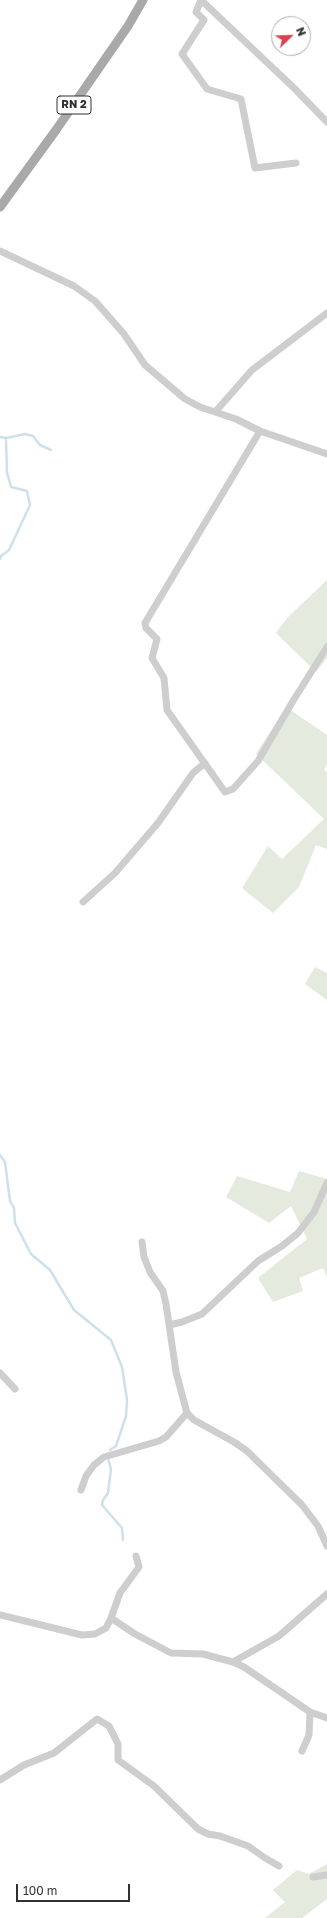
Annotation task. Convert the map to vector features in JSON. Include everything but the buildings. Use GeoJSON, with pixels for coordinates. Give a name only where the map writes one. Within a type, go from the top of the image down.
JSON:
{"type":"FeatureCollection","features":[{"type":"Feature","properties":{"kind":"main road","name":"RN 2"},"geometry":{"type":"LineString","coordinates":[[0,207],[56,130],[128,26],[143,0]]}},
{"type":"Feature","properties":{"kind":"street"},"geometry":{"type":"LineString","coordinates":[[296,162],[255,168],[241,99],[207,89],[182,54],[204,20],[196,12],[201,0],[294,88],[327,122]]}},
{"type":"Feature","properties":{"kind":"street"},"geometry":{"type":"LineString","coordinates":[[0,251],[81,291],[95,301],[124,334],[145,365],[166,384],[200,407],[236,418],[260,431],[327,454]]}},
{"type":"Feature","properties":{"kind":"street"},"geometry":{"type":"LineString","coordinates":[[216,411],[252,370],[327,313]]}},
{"type":"Feature","properties":{"kind":"street"},"geometry":{"type":"LineString","coordinates":[[260,431],[145,623],[146,628],[157,639],[152,658],[164,678],[167,710],[225,792],[233,789],[258,762],[292,700],[327,646]]}},
{"type":"Feature","properties":{"kind":"street"},"geometry":{"type":"LineString","coordinates":[[82,902],[115,873],[158,822],[193,774],[205,763]]}},
{"type":"Feature","properties":{"kind":"street"},"geometry":{"type":"LineString","coordinates":[[169,1325],[182,1322],[202,1314],[258,1262],[298,1233],[314,1212],[327,1183]]}},
{"type":"Feature","properties":{"kind":"street"},"geometry":{"type":"LineString","coordinates":[[142,1242],[144,1257],[150,1272],[162,1291],[166,1304],[176,1372],[187,1413],[194,1420],[247,1451],[302,1505],[318,1526],[327,1546]]}},
{"type":"Feature","properties":{"kind":"street"},"geometry":{"type":"LineString","coordinates":[[0,1373],[14,1389]]}},
{"type":"Feature","properties":{"kind":"street"},"geometry":{"type":"LineString","coordinates":[[81,1490],[86,1476],[94,1465],[104,1457],[159,1441],[166,1436],[187,1413]]}},
{"type":"Feature","properties":{"kind":"street"},"geometry":{"type":"LineString","coordinates":[[0,1615],[82,1634],[95,1634],[106,1628],[120,1593],[139,1567],[136,1556]]}},
{"type":"Feature","properties":{"kind":"street"},"geometry":{"type":"LineString","coordinates":[[233,1662],[279,1636],[327,1594]]}},
{"type":"Feature","properties":{"kind":"street"},"geometry":{"type":"LineString","coordinates":[[111,1618],[135,1634],[171,1653],[203,1654],[233,1662],[244,1667],[310,1712],[327,1718]]}},
{"type":"Feature","properties":{"kind":"street"},"geometry":{"type":"LineString","coordinates":[[302,1751],[309,1735],[310,1712]]}},
{"type":"Feature","properties":{"kind":"street"},"geometry":{"type":"LineString","coordinates":[[0,1780],[24,1765],[54,1753],[97,1719],[109,1726],[118,1744],[118,1760],[154,1786],[198,1829],[208,1834],[220,1836],[248,1846],[264,1858],[279,1866]]}},
{"type":"Feature","properties":{"kind":"street"},"geometry":{"type":"LineString","coordinates":[[313,1877],[327,1875]]}},
{"type":"Feature","properties":{"kind":"shaded area"},"geometry":{"type":"Polygon","coordinates":[[[327,580],[327,658],[316,672],[276,633],[287,618],[327,580]]]}},
{"type":"Feature","properties":{"kind":"shaded area"},"geometry":{"type":"Polygon","coordinates":[[[286,707],[327,735],[327,764],[324,770],[327,772],[327,849],[316,845],[299,887],[273,913],[242,888],[268,846],[282,859],[324,819],[256,754],[286,707]]]}},
{"type":"Feature","properties":{"kind":"shaded area"},"geometry":{"type":"Polygon","coordinates":[[[315,967],[327,973],[327,1000],[305,984],[315,967]]]}},
{"type":"Feature","properties":{"kind":"shaded area"},"geometry":{"type":"Polygon","coordinates":[[[299,1171],[327,1179],[327,1277],[323,1268],[299,1278],[303,1291],[273,1302],[258,1278],[307,1239],[291,1206],[269,1223],[226,1197],[237,1176],[290,1192],[299,1171]]]}},
{"type":"Feature","properties":{"kind":"shaded area"},"geometry":{"type":"Polygon","coordinates":[[[327,1864],[327,1899],[302,1918],[265,1918],[285,1902],[273,1890],[297,1870],[309,1874],[327,1864]]]}},
{"type":"Feature","properties":{"kind":"waterway"},"geometry":{"type":"LineString","coordinates":[[0,437],[6,438],[25,434],[33,436],[40,445],[51,450]]}},
{"type":"Feature","properties":{"kind":"waterway"},"geometry":{"type":"LineString","coordinates":[[0,559],[1,556],[9,550],[30,505],[27,491],[11,487],[7,472],[6,438]]}},
{"type":"Feature","properties":{"kind":"waterway"},"geometry":{"type":"LineString","coordinates":[[0,1155],[5,1162],[10,1201],[14,1208],[15,1223],[31,1254],[50,1270],[74,1310],[111,1340],[122,1367],[127,1400],[126,1416],[116,1446],[110,1450]]}},
{"type":"Feature","properties":{"kind":"waterway"},"geometry":{"type":"LineString","coordinates":[[108,1458],[111,1469],[108,1493],[103,1500],[102,1505],[122,1528],[123,1540]]}}]}
